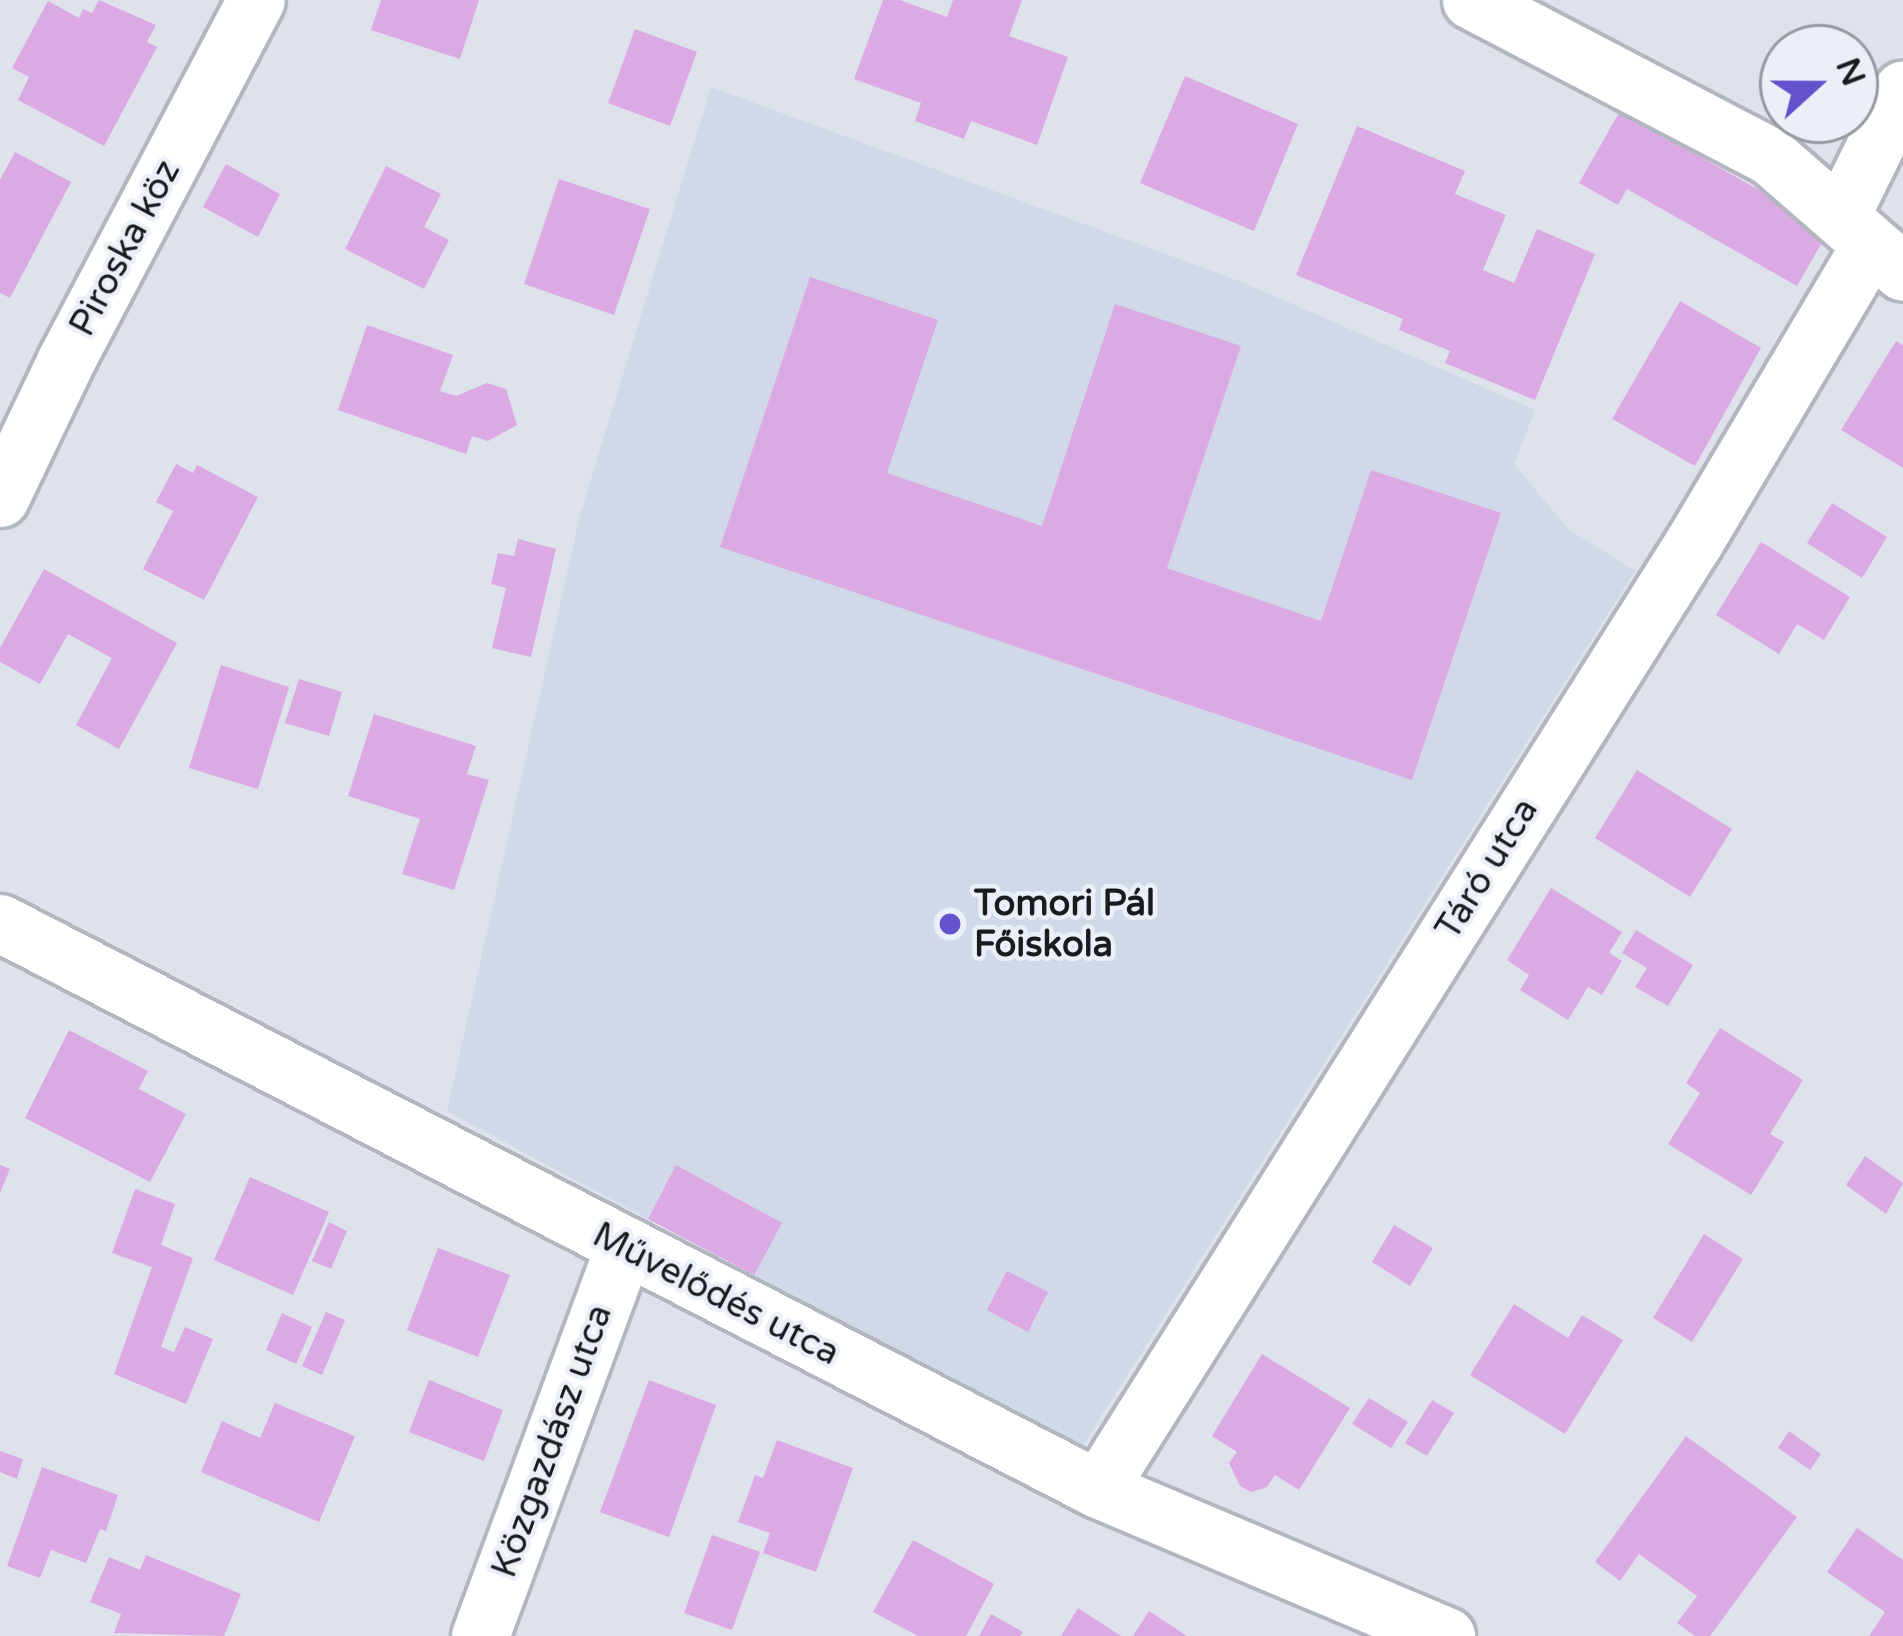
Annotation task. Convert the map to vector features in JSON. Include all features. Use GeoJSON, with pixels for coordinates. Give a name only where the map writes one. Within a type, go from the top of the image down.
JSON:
{"type":"FeatureCollection","features":[{"type":"Feature","properties":{"kind":"street","name":"Piroska köz"},"geometry":{"type":"LineString","coordinates":[[0,499],[66,360],[256,0]]}},
{"type":"Feature","properties":{"kind":"street"},"geometry":{"type":"LineString","coordinates":[[1471,0],[1770,156],[1871,244]]}},
{"type":"Feature","properties":{"kind":"street","name":"Táró utca"},"geometry":{"type":"LineString","coordinates":[[1097,1489],[1694,542],[1871,244],[1903,88]]}},
{"type":"Feature","properties":{"kind":"street","name":"Művelődés utca"},"geometry":{"type":"LineString","coordinates":[[0,923],[1097,1489],[1412,1630]]}},
{"type":"Feature","properties":{"kind":"street","name":"Közgazdász utca"},"geometry":{"type":"LineString","coordinates":[[480,1636],[624,1246]]}},
{"type":"Feature","properties":{"kind":"shaded area","name":"Tomori Pál Főiskola"},"geometry":{"type":"Polygon","coordinates":[[[711,87],[1242,282],[1535,410],[1514,464],[1568,529],[1635,571],[1080,1450],[447,1111],[580,515],[711,87]]]}},
{"type":"Feature","properties":{"kind":"building"},"geometry":{"type":"Polygon","coordinates":[[[99,0],[156,25],[147,42],[157,47],[104,146],[18,100],[29,77],[12,68],[48,1],[79,18],[83,9],[92,13],[99,0]]]}},
{"type":"Feature","properties":{"kind":"building"},"geometry":{"type":"Polygon","coordinates":[[[381,0],[479,0],[460,59],[371,30],[381,0]]]}},
{"type":"Feature","properties":{"kind":"building"},"geometry":{"type":"Polygon","coordinates":[[[883,0],[900,0],[947,17],[953,0],[1022,0],[1009,36],[1068,57],[1037,145],[971,121],[964,139],[915,121],[921,103],[854,79],[883,0]]]}},
{"type":"Feature","properties":{"kind":"building"},"geometry":{"type":"Polygon","coordinates":[[[635,29],[697,52],[670,126],[608,103],[635,29]]]}},
{"type":"Feature","properties":{"kind":"building"},"geometry":{"type":"Polygon","coordinates":[[[1185,76],[1298,124],[1254,231],[1140,183],[1185,76]]]}},
{"type":"Feature","properties":{"kind":"building"},"geometry":{"type":"Polygon","coordinates":[[[1620,111],[1829,230],[1797,286],[1627,189],[1618,205],[1579,183],[1620,111]]]}},
{"type":"Feature","properties":{"kind":"building"},"geometry":{"type":"Polygon","coordinates":[[[1357,126],[1465,171],[1455,194],[1506,215],[1483,270],[1514,283],[1537,229],[1595,254],[1535,400],[1445,363],[1450,351],[1399,330],[1403,319],[1296,275],[1357,126]]]}},
{"type":"Feature","properties":{"kind":"building"},"geometry":{"type":"Polygon","coordinates":[[[15,152],[71,182],[10,298],[0,293],[0,180],[15,152]]]}},
{"type":"Feature","properties":{"kind":"building"},"geometry":{"type":"Polygon","coordinates":[[[226,164],[280,194],[258,237],[203,207],[226,164]]]}},
{"type":"Feature","properties":{"kind":"building"},"geometry":{"type":"Polygon","coordinates":[[[386,166],[441,194],[424,227],[449,240],[424,289],[345,249],[386,166]]]}},
{"type":"Feature","properties":{"kind":"building"},"geometry":{"type":"Polygon","coordinates":[[[559,179],[650,209],[614,315],[524,284],[559,179]]]}},
{"type":"Feature","properties":{"kind":"building"},"geometry":{"type":"Polygon","coordinates":[[[810,277],[938,320],[887,473],[1042,526],[1115,304],[1241,346],[1167,568],[1321,621],[1371,470],[1501,513],[1412,780],[720,547],[810,277]]]}},
{"type":"Feature","properties":{"kind":"building"},"geometry":{"type":"Polygon","coordinates":[[[1680,301],[1761,348],[1695,466],[1612,419],[1680,301]]]}},
{"type":"Feature","properties":{"kind":"building"},"geometry":{"type":"Polygon","coordinates":[[[367,325],[453,355],[440,391],[456,396],[487,383],[506,389],[517,425],[488,441],[472,436],[466,454],[338,410],[367,325]]]}},
{"type":"Feature","properties":{"kind":"building"},"geometry":{"type":"Polygon","coordinates":[[[1896,341],[1903,345],[1903,468],[1841,430],[1896,341]]]}},
{"type":"Feature","properties":{"kind":"building"},"geometry":{"type":"Polygon","coordinates":[[[176,464],[193,473],[197,465],[258,497],[204,600],[143,569],[173,511],[156,502],[176,464]]]}},
{"type":"Feature","properties":{"kind":"building"},"geometry":{"type":"Polygon","coordinates":[[[1832,503],[1887,537],[1862,578],[1807,543],[1832,503]]]}},
{"type":"Feature","properties":{"kind":"building"},"geometry":{"type":"Polygon","coordinates":[[[518,539],[556,549],[531,657],[492,648],[506,588],[491,584],[498,553],[514,556],[518,539]]]}},
{"type":"Feature","properties":{"kind":"building"},"geometry":{"type":"Polygon","coordinates":[[[1761,542],[1850,597],[1824,640],[1797,624],[1779,654],[1716,615],[1761,542]]]}},
{"type":"Feature","properties":{"kind":"building"},"geometry":{"type":"Polygon","coordinates":[[[44,569],[177,643],[119,749],[76,725],[112,658],[68,634],[40,684],[0,662],[0,648],[44,569]]]}},
{"type":"Feature","properties":{"kind":"building"},"geometry":{"type":"Polygon","coordinates":[[[221,665],[289,687],[258,789],[189,768],[221,665]]]}},
{"type":"Feature","properties":{"kind":"building"},"geometry":{"type":"Polygon","coordinates":[[[299,679],[342,692],[329,736],[285,723],[299,679]]]}},
{"type":"Feature","properties":{"kind":"building"},"geometry":{"type":"Polygon","coordinates":[[[374,714],[476,746],[467,774],[489,780],[454,890],[402,874],[420,819],[348,796],[374,714]]]}},
{"type":"Feature","properties":{"kind":"building"},"geometry":{"type":"Polygon","coordinates":[[[1637,770],[1732,829],[1690,897],[1595,838],[1637,770]]]}},
{"type":"Feature","properties":{"kind":"building"},"geometry":{"type":"Polygon","coordinates":[[[1551,888],[1622,932],[1609,953],[1622,961],[1602,995],[1588,987],[1568,1020],[1520,990],[1529,975],[1507,960],[1551,888]]]}},
{"type":"Feature","properties":{"kind":"building"},"geometry":{"type":"Polygon","coordinates":[[[1636,930],[1693,965],[1668,1006],[1635,987],[1647,968],[1622,953],[1636,930]]]}},
{"type":"Feature","properties":{"kind":"building"},"geometry":{"type":"Polygon","coordinates":[[[1720,1028],[1803,1080],[1770,1134],[1784,1142],[1751,1195],[1668,1144],[1700,1093],[1686,1083],[1720,1028]]]}},
{"type":"Feature","properties":{"kind":"building"},"geometry":{"type":"Polygon","coordinates":[[[69,1030],[148,1071],[139,1089],[186,1114],[150,1182],[25,1118],[69,1030]]]}},
{"type":"Feature","properties":{"kind":"building"},"geometry":{"type":"Polygon","coordinates":[[[1865,1156],[1903,1183],[1886,1214],[1846,1185],[1865,1156]]]}},
{"type":"Feature","properties":{"kind":"building"},"geometry":{"type":"Polygon","coordinates":[[[0,1165],[10,1169],[0,1193],[0,1165]]]}},
{"type":"Feature","properties":{"kind":"building"},"geometry":{"type":"Polygon","coordinates":[[[676,1165],[782,1223],[754,1275],[648,1219],[676,1165]]]}},
{"type":"Feature","properties":{"kind":"building"},"geometry":{"type":"Polygon","coordinates":[[[250,1177],[329,1212],[293,1295],[214,1260],[250,1177]]]}},
{"type":"Feature","properties":{"kind":"building"},"geometry":{"type":"Polygon","coordinates":[[[135,1189],[175,1204],[161,1245],[193,1258],[161,1347],[174,1352],[185,1327],[213,1339],[186,1404],[114,1374],[152,1267],[112,1253],[135,1189]]]}},
{"type":"Feature","properties":{"kind":"building"},"geometry":{"type":"Polygon","coordinates":[[[329,1222],[347,1231],[331,1269],[312,1261],[329,1222]]]}},
{"type":"Feature","properties":{"kind":"building"},"geometry":{"type":"Polygon","coordinates":[[[1394,1225],[1433,1248],[1410,1286],[1372,1262],[1394,1225]]]}},
{"type":"Feature","properties":{"kind":"building"},"geometry":{"type":"Polygon","coordinates":[[[1704,1234],[1743,1259],[1692,1342],[1653,1318],[1704,1234]]]}},
{"type":"Feature","properties":{"kind":"building"},"geometry":{"type":"Polygon","coordinates":[[[438,1248],[510,1275],[478,1357],[407,1330],[438,1248]]]}},
{"type":"Feature","properties":{"kind":"building"},"geometry":{"type":"Polygon","coordinates":[[[1007,1271],[1048,1292],[1028,1332],[987,1310],[1007,1271]]]}},
{"type":"Feature","properties":{"kind":"building"},"geometry":{"type":"Polygon","coordinates":[[[1514,1304],[1568,1338],[1582,1315],[1623,1340],[1565,1434],[1470,1375],[1514,1304]]]}},
{"type":"Feature","properties":{"kind":"building"},"geometry":{"type":"Polygon","coordinates":[[[326,1312],[345,1320],[322,1375],[302,1366],[326,1312]]]}},
{"type":"Feature","properties":{"kind":"building"},"geometry":{"type":"Polygon","coordinates":[[[282,1313],[312,1327],[296,1364],[266,1350],[282,1313]]]}},
{"type":"Feature","properties":{"kind":"building"},"geometry":{"type":"Polygon","coordinates":[[[1262,1354],[1350,1408],[1299,1490],[1275,1475],[1267,1487],[1251,1492],[1240,1486],[1229,1463],[1237,1452],[1212,1436],[1262,1354]]]}},
{"type":"Feature","properties":{"kind":"building"},"geometry":{"type":"Polygon","coordinates":[[[429,1380],[503,1410],[484,1461],[409,1432],[429,1380]]]}},
{"type":"Feature","properties":{"kind":"building"},"geometry":{"type":"Polygon","coordinates":[[[649,1380],[716,1405],[669,1537],[600,1512],[649,1380]]]}},
{"type":"Feature","properties":{"kind":"building"},"geometry":{"type":"Polygon","coordinates":[[[1369,1398],[1408,1422],[1391,1448],[1352,1424],[1369,1398]]]}},
{"type":"Feature","properties":{"kind":"building"},"geometry":{"type":"Polygon","coordinates":[[[1432,1400],[1454,1413],[1427,1456],[1405,1443],[1432,1400]]]}},
{"type":"Feature","properties":{"kind":"building"},"geometry":{"type":"Polygon","coordinates":[[[275,1403],[355,1436],[319,1522],[201,1472],[222,1421],[260,1438],[275,1403]]]}},
{"type":"Feature","properties":{"kind":"building"},"geometry":{"type":"Polygon","coordinates":[[[1789,1431],[1821,1454],[1810,1470],[1778,1448],[1789,1431]]]}},
{"type":"Feature","properties":{"kind":"building"},"geometry":{"type":"Polygon","coordinates":[[[1686,1436],[1797,1517],[1710,1636],[1695,1636],[1677,1623],[1697,1596],[1639,1554],[1620,1581],[1595,1562],[1686,1436]]]}},
{"type":"Feature","properties":{"kind":"building"},"geometry":{"type":"Polygon","coordinates":[[[777,1440],[853,1468],[816,1572],[763,1553],[770,1533],[738,1522],[755,1475],[763,1478],[777,1440]]]}},
{"type":"Feature","properties":{"kind":"building"},"geometry":{"type":"Polygon","coordinates":[[[0,1451],[23,1459],[17,1479],[0,1472],[0,1451]]]}},
{"type":"Feature","properties":{"kind":"building"},"geometry":{"type":"Polygon","coordinates":[[[42,1467],[118,1495],[106,1531],[100,1529],[86,1563],[51,1550],[40,1578],[7,1566],[42,1467]]]}},
{"type":"Feature","properties":{"kind":"building"},"geometry":{"type":"Polygon","coordinates":[[[1857,1528],[1903,1560],[1903,1636],[1869,1636],[1885,1612],[1827,1572],[1857,1528]]]}},
{"type":"Feature","properties":{"kind":"building"},"geometry":{"type":"Polygon","coordinates":[[[712,1535],[760,1552],[732,1630],[684,1613],[712,1535]]]}},
{"type":"Feature","properties":{"kind":"building"},"geometry":{"type":"Polygon","coordinates":[[[913,1540],[994,1584],[966,1636],[918,1636],[873,1612],[913,1540]]]}},
{"type":"Feature","properties":{"kind":"building"},"geometry":{"type":"Polygon","coordinates":[[[146,1555],[241,1594],[224,1636],[114,1633],[121,1614],[90,1602],[109,1557],[140,1570],[146,1555]]]}},
{"type":"Feature","properties":{"kind":"building"},"geometry":{"type":"Polygon","coordinates":[[[1078,1608],[1121,1636],[1061,1636],[1078,1608]]]}},
{"type":"Feature","properties":{"kind":"building"},"geometry":{"type":"Polygon","coordinates":[[[1149,1611],[1187,1636],[1133,1636],[1149,1611]]]}},
{"type":"Feature","properties":{"kind":"building"},"geometry":{"type":"Polygon","coordinates":[[[991,1614],[1023,1632],[1020,1636],[979,1636],[991,1614]]]}},
{"type":"Feature","properties":{"kind":"place","name":"Tomori Pál Főiskola"},"geometry":{"type":"Point","coordinates":[950,924]}}]}
